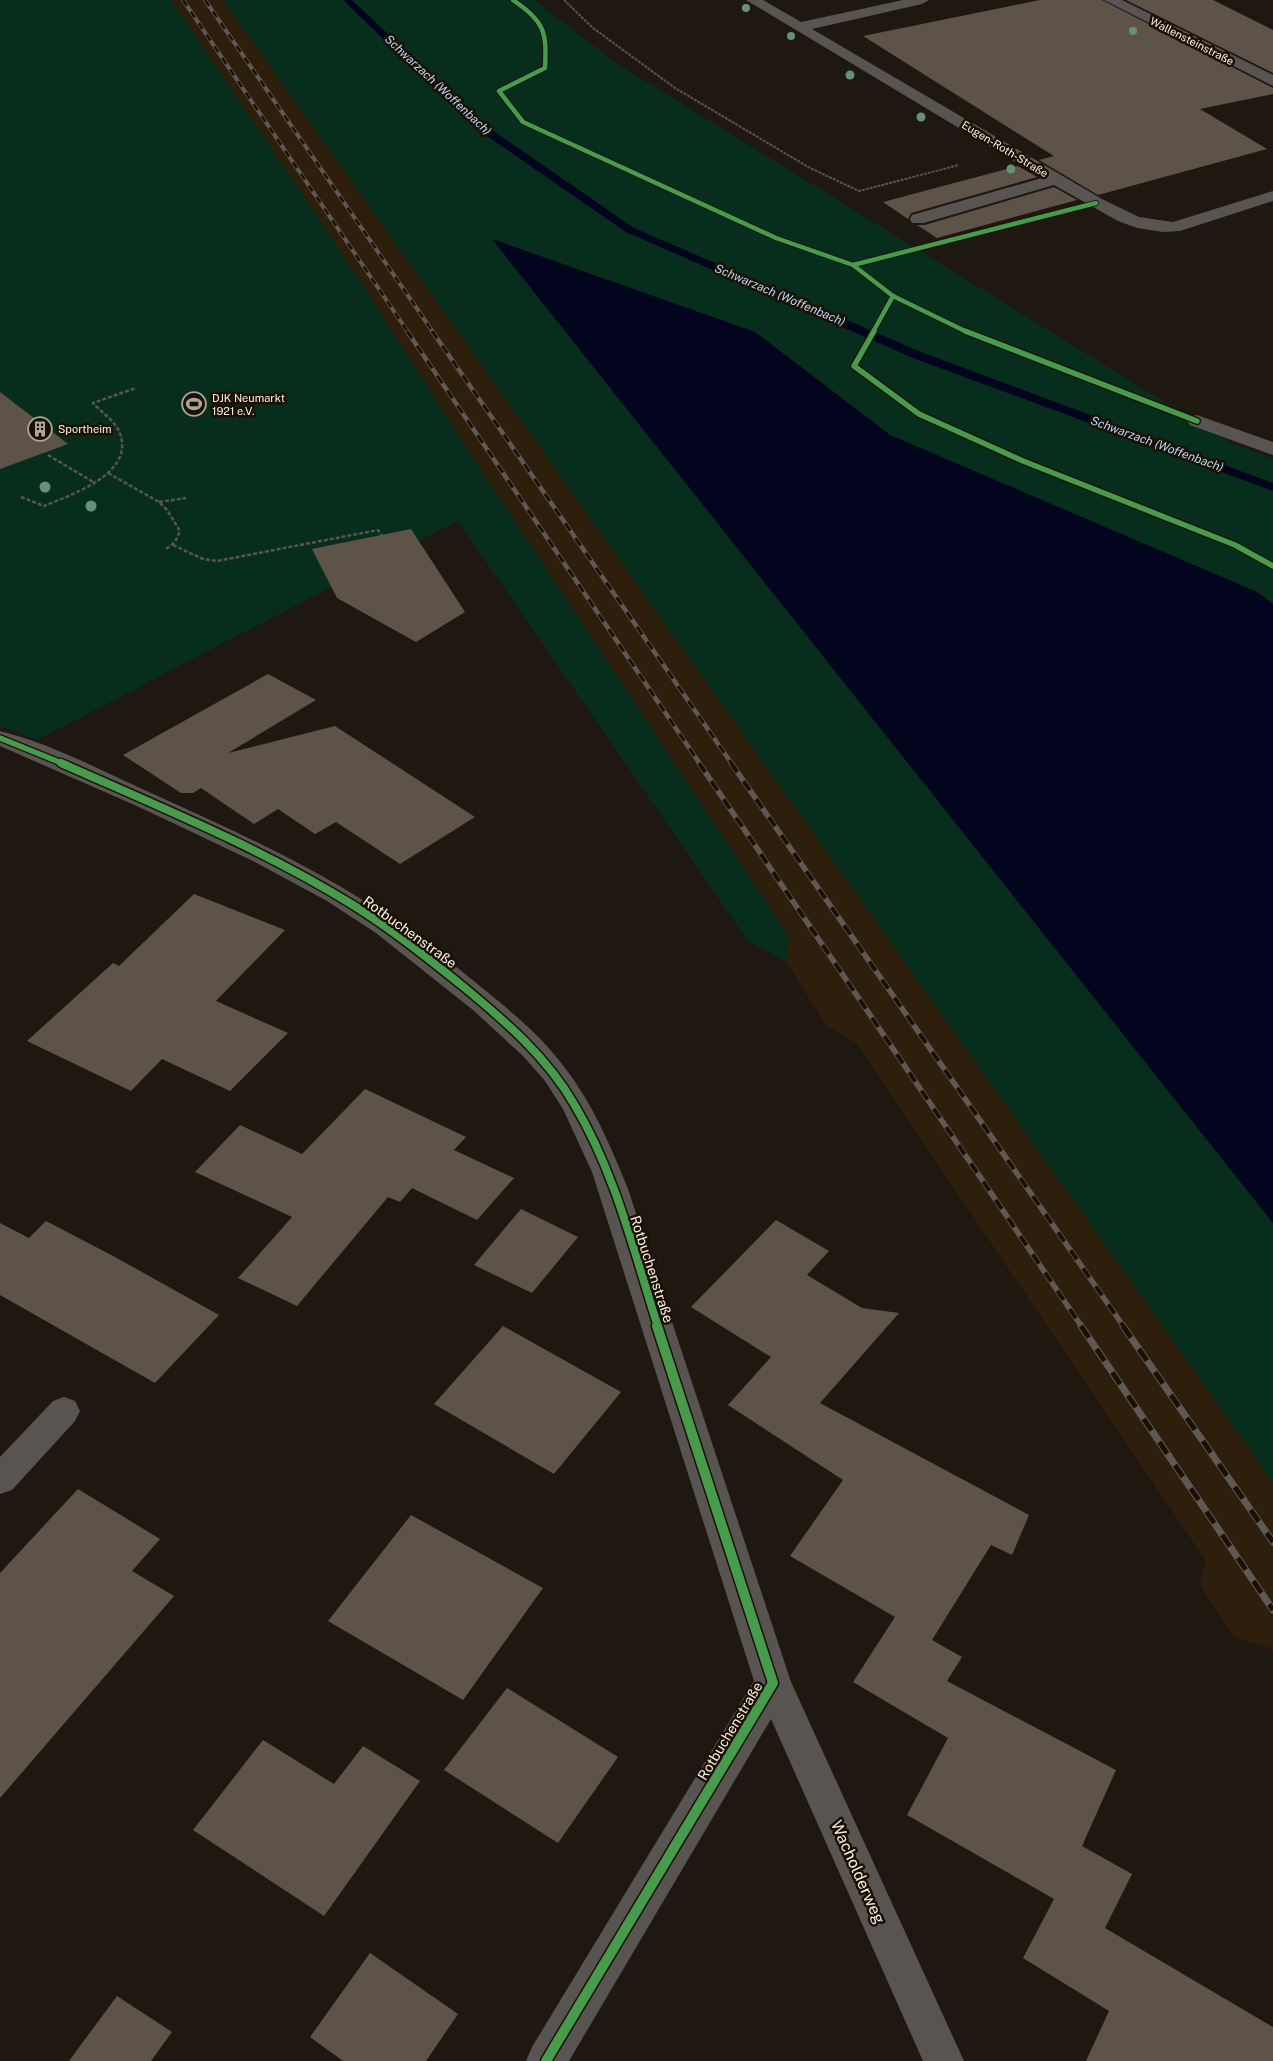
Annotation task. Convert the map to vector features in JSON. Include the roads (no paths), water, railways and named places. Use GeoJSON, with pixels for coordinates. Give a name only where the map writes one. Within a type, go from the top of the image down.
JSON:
{"type":"FeatureCollection","features":[{"type":"Feature","properties":{"kind":"street","name":"Eugen-Roth-Straße"},"geometry":{"type":"LineString","coordinates":[[753,0],[1120,217],[1137,224],[1162,228],[1190,223],[1273,196]]}},
{"type":"Feature","properties":{"kind":"street"},"geometry":{"type":"LineString","coordinates":[[799,27],[922,0]]}},
{"type":"Feature","properties":{"kind":"street","name":"Wallensteinstraße"},"geometry":{"type":"LineString","coordinates":[[1111,0],[1273,81]]}},
{"type":"Feature","properties":{"kind":"street"},"geometry":{"type":"LineString","coordinates":[[918,219],[1056,179]]}},
{"type":"Feature","properties":{"kind":"street"},"geometry":{"type":"LineString","coordinates":[[1197,421],[1273,449]]}},
{"type":"Feature","properties":{"kind":"street","name":"Rotbuchenstraße"},"geometry":{"type":"LineString","coordinates":[[0,738],[33,750],[201,826],[279,864],[337,895],[398,936],[500,1016],[544,1060],[574,1105],[597,1145],[613,1189],[773,1682],[546,2061]]}},
{"type":"Feature","properties":{"kind":"street"},"geometry":{"type":"LineString","coordinates":[[0,1480],[64,1411]]}},
{"type":"Feature","properties":{"kind":"street","name":"Wacholderweg"},"geometry":{"type":"LineString","coordinates":[[773,1682],[944,2061]]}},
{"type":"Feature","properties":{"kind":"water"},"geometry":{"type":"Polygon","coordinates":[[[492,239],[755,332],[890,435],[1257,592],[1273,604],[1273,1223],[492,239]]]}},
{"type":"Feature","properties":{"kind":"waterway","name":"Schwarzach (Woffenbach)"},"geometry":{"type":"LineString","coordinates":[[347,0],[478,125],[630,230],[917,355],[1273,487]]}},
{"type":"Feature","properties":{"kind":"railway"},"geometry":{"type":"LineString","coordinates":[[183,0],[408,332]]}},
{"type":"Feature","properties":{"kind":"railway"},"geometry":{"type":"LineString","coordinates":[[205,0],[433,332]]}},
{"type":"Feature","properties":{"kind":"railway"},"geometry":{"type":"LineString","coordinates":[[407,331],[700,764]]}},
{"type":"Feature","properties":{"kind":"railway"},"geometry":{"type":"LineString","coordinates":[[432,331],[732,764]]}},
{"type":"Feature","properties":{"kind":"railway"},"geometry":{"type":"LineString","coordinates":[[699,763],[1082,1327]]}},
{"type":"Feature","properties":{"kind":"railway"},"geometry":{"type":"LineString","coordinates":[[731,763],[1124,1327]]}},
{"type":"Feature","properties":{"kind":"railway"},"geometry":{"type":"LineString","coordinates":[[1081,1326],[1273,1610]]}},
{"type":"Feature","properties":{"kind":"railway"},"geometry":{"type":"LineString","coordinates":[[1123,1326],[1273,1542]]}},
{"type":"Feature","properties":{"kind":"place","name":"DJK Neumarkt 1921 e.V."},"geometry":{"type":"Point","coordinates":[194,404]}},
{"type":"Feature","properties":{"kind":"place","name":"Sportheim"},"geometry":{"type":"Point","coordinates":[40,429]}}]}
